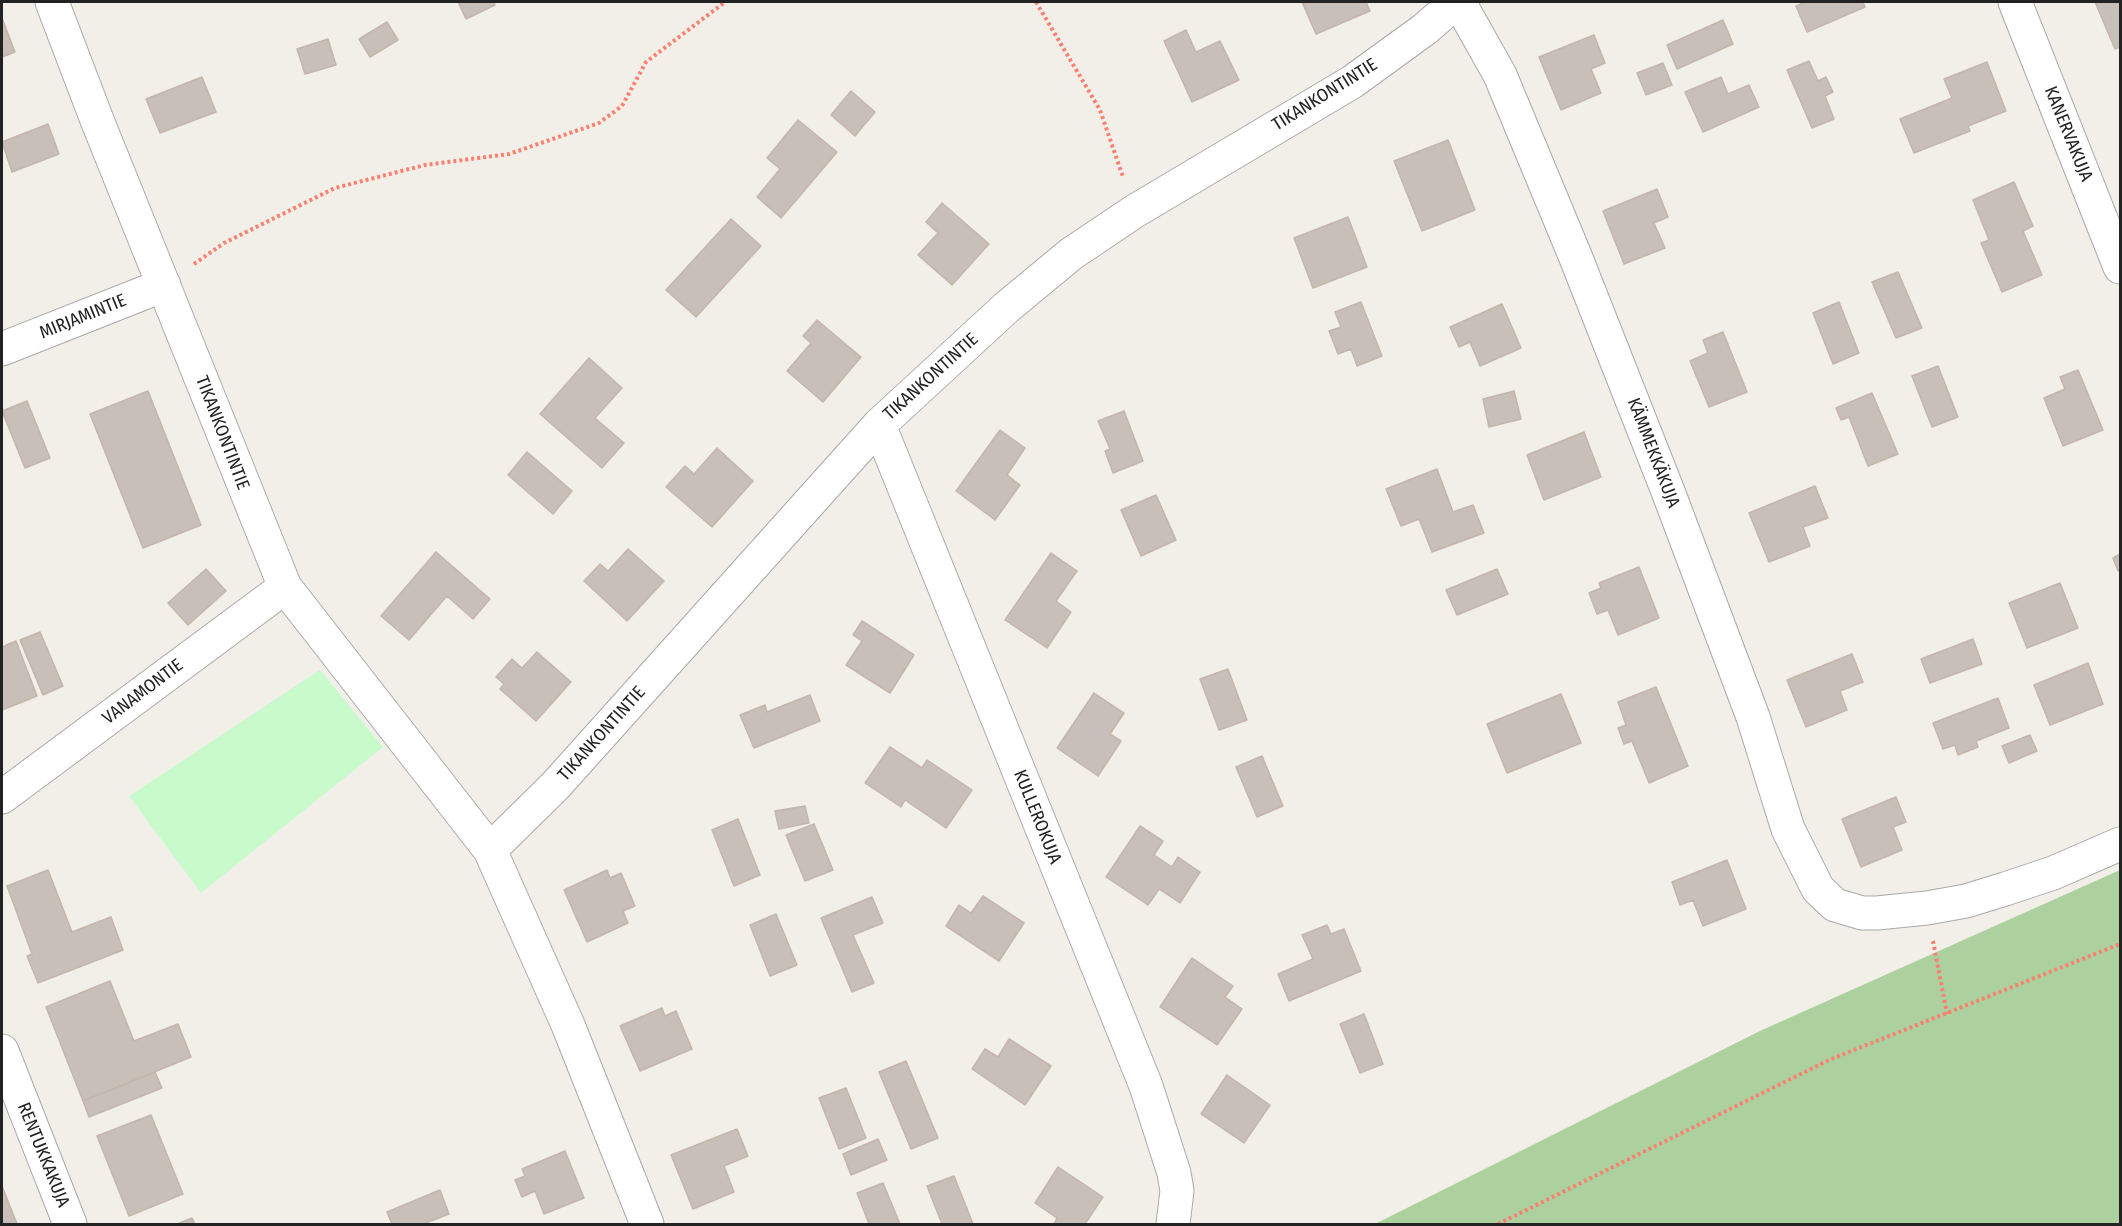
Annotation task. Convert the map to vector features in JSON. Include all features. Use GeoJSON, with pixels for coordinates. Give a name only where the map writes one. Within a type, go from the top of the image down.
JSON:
{"type":"FeatureCollection","features":[{"type":"Feature","properties":{"kind":"street","name":"TIKANKONTINTIE"},"geometry":{"type":"LineString","coordinates":[[52,2],[251,507],[285,587],[490,850],[568,1025],[646,1224]]}},
{"type":"Feature","properties":{"kind":"street","name":"TIKANKONTINTIE"},"geometry":{"type":"LineString","coordinates":[[490,850],[556,786],[879,425],[1007,308],[1071,254],[1135,211],[1352,82],[1458,2]]}},
{"type":"Feature","properties":{"kind":"street","name":"KÄMMEKKÄKUJA"},"geometry":{"type":"LineString","coordinates":[[1458,2],[1500,75],[1600,318],[1753,717],[1788,829],[1818,889],[1835,905],[1862,913],[1927,908]]}},
{"type":"Feature","properties":{"kind":"street","name":"KANERVAKUJA"},"geometry":{"type":"LineString","coordinates":[[2015,2],[2121,267]]}},
{"type":"Feature","properties":{"kind":"street","name":"MIRJAMINTIE"},"geometry":{"type":"LineString","coordinates":[[2,349],[164,285]]}},
{"type":"Feature","properties":{"kind":"street","name":"KULLEROKUJA"},"geometry":{"type":"LineString","coordinates":[[879,425],[1146,1086],[1174,1173],[1177,1191],[1174,1219]]}},
{"type":"Feature","properties":{"kind":"street","name":"VANAMONTIE"},"geometry":{"type":"LineString","coordinates":[[2,797],[285,587]]}},
{"type":"Feature","properties":{"kind":"street"},"geometry":{"type":"LineString","coordinates":[[1927,908],[2006,889],[2053,873],[2121,844]]}},
{"type":"Feature","properties":{"kind":"street","name":"RENTUKKAKUJA"},"geometry":{"type":"LineString","coordinates":[[2,1052],[70,1224]]}},
{"type":"Feature","properties":{"kind":"path"},"geometry":{"type":"LineString","coordinates":[[164,285],[224,243],[335,188],[425,165],[509,154],[599,123],[622,106],[646,62],[725,2]]}},
{"type":"Feature","properties":{"kind":"path"},"geometry":{"type":"LineString","coordinates":[[1036,2],[1100,110],[1135,211]]}},
{"type":"Feature","properties":{"kind":"path"},"geometry":{"type":"LineString","coordinates":[[1927,908],[1947,1014]]}},
{"type":"Feature","properties":{"kind":"path"},"geometry":{"type":"LineString","coordinates":[[1498,1224],[1829,1060],[2121,944]]}},
{"type":"Feature","properties":{"kind":"green space"},"geometry":{"type":"Polygon","coordinates":[[[320,670],[383,747],[201,893],[129,796],[320,670]]]}},
{"type":"Feature","properties":{"kind":"green space"},"geometry":{"type":"Polygon","coordinates":[[[2120,870],[2120,1224],[1375,1224],[1762,1030],[2120,870]]]}},
{"type":"Feature","properties":{"kind":"building"},"geometry":{"type":"Polygon","coordinates":[[[458,2],[494,2],[495,5],[466,19],[458,2]]]}},
{"type":"Feature","properties":{"kind":"building"},"geometry":{"type":"Polygon","coordinates":[[[1302,2],[1366,2],[1370,11],[1316,34],[1302,2]]]}},
{"type":"Feature","properties":{"kind":"building"},"geometry":{"type":"Polygon","coordinates":[[[1806,2],[1863,2],[1865,7],[1807,32],[1796,6],[1806,2]]]}},
{"type":"Feature","properties":{"kind":"building"},"geometry":{"type":"Polygon","coordinates":[[[2095,2],[2120,2],[2120,47],[2115,49],[2095,2]]]}},
{"type":"Feature","properties":{"kind":"building"},"geometry":{"type":"Polygon","coordinates":[[[2,18],[15,52],[2,57],[2,18]]]}},
{"type":"Feature","properties":{"kind":"building"},"geometry":{"type":"Polygon","coordinates":[[[1723,20],[1733,44],[1677,69],[1667,45],[1723,20]]]}},
{"type":"Feature","properties":{"kind":"building"},"geometry":{"type":"Polygon","coordinates":[[[387,22],[398,40],[370,57],[359,39],[387,22]]]}},
{"type":"Feature","properties":{"kind":"building"},"geometry":{"type":"Polygon","coordinates":[[[1186,30],[1196,52],[1220,41],[1239,80],[1192,102],[1164,41],[1186,30]]]}},
{"type":"Feature","properties":{"kind":"building"},"geometry":{"type":"Polygon","coordinates":[[[1594,35],[1605,63],[1591,69],[1601,93],[1561,110],[1539,57],[1594,35]]]}},
{"type":"Feature","properties":{"kind":"building"},"geometry":{"type":"Polygon","coordinates":[[[328,39],[336,65],[305,74],[297,49],[328,39]]]}},
{"type":"Feature","properties":{"kind":"building"},"geometry":{"type":"Polygon","coordinates":[[[1809,61],[1818,81],[1826,77],[1833,92],[1825,96],[1834,119],[1812,128],[1787,70],[1809,61]]]}},
{"type":"Feature","properties":{"kind":"building"},"geometry":{"type":"Polygon","coordinates":[[[1987,62],[2006,111],[1968,126],[1970,131],[1914,153],[1900,119],[1952,98],[1944,79],[1987,62]]]}},
{"type":"Feature","properties":{"kind":"building"},"geometry":{"type":"Polygon","coordinates":[[[1663,63],[1672,85],[1646,95],[1637,73],[1663,63]]]}},
{"type":"Feature","properties":{"kind":"building"},"geometry":{"type":"Polygon","coordinates":[[[202,77],[216,112],[160,133],[146,99],[202,77]]]}},
{"type":"Feature","properties":{"kind":"building"},"geometry":{"type":"Polygon","coordinates":[[[1721,77],[1728,94],[1749,85],[1759,107],[1703,132],[1685,92],[1721,77]]]}},
{"type":"Feature","properties":{"kind":"building"},"geometry":{"type":"Polygon","coordinates":[[[851,91],[875,112],[855,136],[831,115],[851,91]]]}},
{"type":"Feature","properties":{"kind":"building"},"geometry":{"type":"Polygon","coordinates":[[[798,120],[837,152],[781,218],[757,197],[780,169],[767,158],[798,120]]]}},
{"type":"Feature","properties":{"kind":"building"},"geometry":{"type":"Polygon","coordinates":[[[48,124],[59,154],[12,172],[2,142],[48,124]]]}},
{"type":"Feature","properties":{"kind":"building"},"geometry":{"type":"Polygon","coordinates":[[[1448,140],[1475,210],[1422,231],[1394,161],[1448,140]]]}},
{"type":"Feature","properties":{"kind":"building"},"geometry":{"type":"Polygon","coordinates":[[[2014,182],[2033,226],[2023,231],[2042,275],[2002,292],[1981,243],[1989,240],[1973,200],[2014,182]]]}},
{"type":"Feature","properties":{"kind":"building"},"geometry":{"type":"Polygon","coordinates":[[[1657,189],[1668,217],[1654,223],[1665,248],[1624,264],[1603,211],[1657,189]]]}},
{"type":"Feature","properties":{"kind":"building"},"geometry":{"type":"Polygon","coordinates":[[[942,203],[989,244],[952,285],[918,255],[938,233],[926,222],[942,203]]]}},
{"type":"Feature","properties":{"kind":"building"},"geometry":{"type":"Polygon","coordinates":[[[1348,217],[1367,267],[1313,288],[1294,238],[1348,217]]]}},
{"type":"Feature","properties":{"kind":"building"},"geometry":{"type":"Polygon","coordinates":[[[731,219],[761,246],[696,317],[666,290],[731,219]]]}},
{"type":"Feature","properties":{"kind":"building"},"geometry":{"type":"Polygon","coordinates":[[[1898,272],[1922,328],[1896,338],[1872,282],[1898,272]]]}},
{"type":"Feature","properties":{"kind":"building"},"geometry":{"type":"Polygon","coordinates":[[[1361,302],[1382,356],[1357,366],[1351,349],[1338,354],[1329,331],[1341,327],[1335,312],[1361,302]]]}},
{"type":"Feature","properties":{"kind":"building"},"geometry":{"type":"Polygon","coordinates":[[[1839,302],[1859,353],[1833,364],[1813,313],[1839,302]]]}},
{"type":"Feature","properties":{"kind":"building"},"geometry":{"type":"Polygon","coordinates":[[[1502,304],[1521,348],[1480,366],[1470,342],[1459,347],[1450,327],[1502,304]]]}},
{"type":"Feature","properties":{"kind":"building"},"geometry":{"type":"Polygon","coordinates":[[[817,320],[861,357],[823,402],[787,371],[811,343],[803,336],[817,320]]]}},
{"type":"Feature","properties":{"kind":"building"},"geometry":{"type":"Polygon","coordinates":[[[1723,332],[1747,392],[1709,407],[1690,361],[1708,353],[1703,340],[1723,332]]]}},
{"type":"Feature","properties":{"kind":"building"},"geometry":{"type":"Polygon","coordinates":[[[589,358],[622,388],[595,418],[624,443],[602,468],[540,414],[589,358]]]}},
{"type":"Feature","properties":{"kind":"building"},"geometry":{"type":"Polygon","coordinates":[[[1938,366],[1958,417],[1932,427],[1912,376],[1938,366]]]}},
{"type":"Feature","properties":{"kind":"building"},"geometry":{"type":"Polygon","coordinates":[[[2078,370],[2103,430],[2063,446],[2044,398],[2065,389],[2060,377],[2078,370]]]}},
{"type":"Feature","properties":{"kind":"building"},"geometry":{"type":"Polygon","coordinates":[[[148,391],[201,525],[143,548],[90,414],[148,391]]]}},
{"type":"Feature","properties":{"kind":"building"},"geometry":{"type":"Polygon","coordinates":[[[1514,391],[1521,419],[1489,427],[1483,399],[1514,391]]]}},
{"type":"Feature","properties":{"kind":"building"},"geometry":{"type":"Polygon","coordinates":[[[1872,393],[1898,454],[1868,466],[1849,417],[1841,420],[1836,408],[1872,393]]]}},
{"type":"Feature","properties":{"kind":"building"},"geometry":{"type":"Polygon","coordinates":[[[27,401],[50,458],[25,468],[2,411],[27,401]]]}},
{"type":"Feature","properties":{"kind":"building"},"geometry":{"type":"Polygon","coordinates":[[[1124,411],[1143,461],[1113,473],[1105,451],[1110,449],[1098,421],[1124,411]]]}},
{"type":"Feature","properties":{"kind":"building"},"geometry":{"type":"Polygon","coordinates":[[[1000,430],[1025,448],[1007,475],[1020,485],[995,520],[956,491],[1000,430]]]}},
{"type":"Feature","properties":{"kind":"building"},"geometry":{"type":"Polygon","coordinates":[[[1584,432],[1601,477],[1544,500],[1527,455],[1584,432]]]}},
{"type":"Feature","properties":{"kind":"building"},"geometry":{"type":"Polygon","coordinates":[[[717,448],[753,481],[712,527],[666,487],[685,466],[694,474],[717,448]]]}},
{"type":"Feature","properties":{"kind":"building"},"geometry":{"type":"Polygon","coordinates":[[[527,452],[572,491],[553,514],[508,475],[527,452]]]}},
{"type":"Feature","properties":{"kind":"building"},"geometry":{"type":"Polygon","coordinates":[[[1437,469],[1453,512],[1473,505],[1484,533],[1432,552],[1419,519],[1401,526],[1386,489],[1437,469]]]}},
{"type":"Feature","properties":{"kind":"building"},"geometry":{"type":"Polygon","coordinates":[[[1815,486],[1828,518],[1803,527],[1810,546],[1769,562],[1749,513],[1815,486]]]}},
{"type":"Feature","properties":{"kind":"building"},"geometry":{"type":"Polygon","coordinates":[[[1156,495],[1176,540],[1141,556],[1121,510],[1156,495]]]}},
{"type":"Feature","properties":{"kind":"building"},"geometry":{"type":"Polygon","coordinates":[[[628,549],[664,581],[627,621],[584,581],[600,564],[608,571],[628,549]]]}},
{"type":"Feature","properties":{"kind":"building"},"geometry":{"type":"Polygon","coordinates":[[[436,552],[490,599],[473,619],[447,596],[409,640],[381,616],[436,552]]]}},
{"type":"Feature","properties":{"kind":"building"},"geometry":{"type":"Polygon","coordinates":[[[1051,553],[1077,571],[1056,601],[1071,612],[1047,648],[1005,620],[1051,553]]]}},
{"type":"Feature","properties":{"kind":"building"},"geometry":{"type":"Polygon","coordinates":[[[2120,554],[2120,570],[2118,571],[2113,558],[2120,554]]]}},
{"type":"Feature","properties":{"kind":"building"},"geometry":{"type":"Polygon","coordinates":[[[1639,567],[1659,618],[1618,635],[1608,610],[1597,614],[1589,593],[1601,588],[1599,583],[1639,567]]]}},
{"type":"Feature","properties":{"kind":"building"},"geometry":{"type":"Polygon","coordinates":[[[206,569],[226,591],[188,625],[168,603],[206,569]]]}},
{"type":"Feature","properties":{"kind":"building"},"geometry":{"type":"Polygon","coordinates":[[[1497,569],[1508,594],[1457,615],[1446,590],[1497,569]]]}},
{"type":"Feature","properties":{"kind":"building"},"geometry":{"type":"Polygon","coordinates":[[[2060,583],[2078,628],[2027,648],[2009,603],[2060,583]]]}},
{"type":"Feature","properties":{"kind":"building"},"geometry":{"type":"Polygon","coordinates":[[[862,621],[914,655],[890,693],[846,665],[862,641],[853,635],[862,621]]]}},
{"type":"Feature","properties":{"kind":"building"},"geometry":{"type":"Polygon","coordinates":[[[40,632],[63,686],[43,695],[20,640],[40,632]]]}},
{"type":"Feature","properties":{"kind":"building"},"geometry":{"type":"Polygon","coordinates":[[[1973,639],[1982,664],[1930,683],[1921,659],[1973,639]]]}},
{"type":"Feature","properties":{"kind":"building"},"geometry":{"type":"Polygon","coordinates":[[[16,641],[37,696],[2,710],[2,647],[16,641]]]}},
{"type":"Feature","properties":{"kind":"building"},"geometry":{"type":"Polygon","coordinates":[[[537,652],[571,682],[536,721],[500,689],[504,684],[496,677],[512,659],[522,668],[537,652]]]}},
{"type":"Feature","properties":{"kind":"building"},"geometry":{"type":"Polygon","coordinates":[[[1852,654],[1863,682],[1840,691],[1847,710],[1806,727],[1787,680],[1852,654]]]}},
{"type":"Feature","properties":{"kind":"building"},"geometry":{"type":"Polygon","coordinates":[[[2088,663],[2103,704],[2050,725],[2034,685],[2088,663]]]}},
{"type":"Feature","properties":{"kind":"building"},"geometry":{"type":"Polygon","coordinates":[[[1228,669],[1247,720],[1219,730],[1200,679],[1228,669]]]}},
{"type":"Feature","properties":{"kind":"building"},"geometry":{"type":"Polygon","coordinates":[[[1656,687],[1688,766],[1649,783],[1632,741],[1624,744],[1618,728],[1626,725],[1618,702],[1656,687]]]}},
{"type":"Feature","properties":{"kind":"building"},"geometry":{"type":"Polygon","coordinates":[[[1094,693],[1124,713],[1110,734],[1121,741],[1098,776],[1057,748],[1094,693]]]}},
{"type":"Feature","properties":{"kind":"building"},"geometry":{"type":"Polygon","coordinates":[[[1561,694],[1581,743],[1507,773],[1487,724],[1561,694]]]}},
{"type":"Feature","properties":{"kind":"building"},"geometry":{"type":"Polygon","coordinates":[[[810,695],[820,721],[754,748],[740,715],[765,705],[767,712],[810,695]]]}},
{"type":"Feature","properties":{"kind":"building"},"geometry":{"type":"Polygon","coordinates":[[[1998,698],[2009,728],[1976,741],[1978,747],[1958,755],[1955,745],[1943,749],[1933,723],[1998,698]]]}},
{"type":"Feature","properties":{"kind":"building"},"geometry":{"type":"Polygon","coordinates":[[[2030,735],[2037,751],[2009,763],[2002,746],[2030,735]]]}},
{"type":"Feature","properties":{"kind":"building"},"geometry":{"type":"Polygon","coordinates":[[[890,747],[922,768],[927,760],[972,790],[946,828],[905,800],[901,807],[865,783],[890,747]]]}},
{"type":"Feature","properties":{"kind":"building"},"geometry":{"type":"Polygon","coordinates":[[[1262,756],[1283,806],[1257,817],[1236,767],[1262,756]]]}},
{"type":"Feature","properties":{"kind":"building"},"geometry":{"type":"Polygon","coordinates":[[[1896,797],[1906,822],[1893,827],[1902,850],[1861,867],[1842,819],[1896,797]]]}},
{"type":"Feature","properties":{"kind":"building"},"geometry":{"type":"Polygon","coordinates":[[[805,806],[809,823],[779,829],[775,811],[805,806]]]}},
{"type":"Feature","properties":{"kind":"building"},"geometry":{"type":"Polygon","coordinates":[[[738,819],[760,875],[734,886],[712,830],[738,819]]]}},
{"type":"Feature","properties":{"kind":"building"},"geometry":{"type":"Polygon","coordinates":[[[814,824],[833,870],[805,881],[786,835],[814,824]]]}},
{"type":"Feature","properties":{"kind":"building"},"geometry":{"type":"Polygon","coordinates":[[[1140,826],[1163,841],[1154,855],[1172,867],[1178,857],[1200,872],[1180,903],[1159,889],[1148,905],[1106,877],[1140,826]]]}},
{"type":"Feature","properties":{"kind":"building"},"geometry":{"type":"Polygon","coordinates":[[[1727,860],[1746,909],[1703,926],[1693,900],[1680,905],[1672,882],[1727,860]]]}},
{"type":"Feature","properties":{"kind":"building"},"geometry":{"type":"Polygon","coordinates":[[[48,870],[72,932],[111,917],[123,950],[38,983],[27,956],[32,954],[7,886],[48,870]]]}},
{"type":"Feature","properties":{"kind":"building"},"geometry":{"type":"Polygon","coordinates":[[[607,870],[610,878],[621,873],[635,906],[623,911],[628,923],[587,942],[564,890],[607,870]]]}},
{"type":"Feature","properties":{"kind":"building"},"geometry":{"type":"Polygon","coordinates":[[[983,896],[1024,923],[999,961],[946,926],[959,905],[971,913],[983,896]]]}},
{"type":"Feature","properties":{"kind":"building"},"geometry":{"type":"Polygon","coordinates":[[[872,897],[883,923],[853,935],[874,983],[852,992],[821,918],[872,897]]]}},
{"type":"Feature","properties":{"kind":"building"},"geometry":{"type":"Polygon","coordinates":[[[776,914],[797,965],[770,976],[750,925],[776,914]]]}},
{"type":"Feature","properties":{"kind":"building"},"geometry":{"type":"Polygon","coordinates":[[[1327,925],[1331,934],[1344,929],[1361,971],[1289,1001],[1278,974],[1313,959],[1302,935],[1327,925]]]}},
{"type":"Feature","properties":{"kind":"building"},"geometry":{"type":"Polygon","coordinates":[[[1192,958],[1233,986],[1225,997],[1242,1009],[1217,1045],[1160,1007],[1192,958]]]}},
{"type":"Feature","properties":{"kind":"building"},"geometry":{"type":"Polygon","coordinates":[[[110,981],[134,1041],[178,1024],[191,1057],[83,1101],[46,1007],[110,981]]]}},
{"type":"Feature","properties":{"kind":"building"},"geometry":{"type":"Polygon","coordinates":[[[662,1008],[665,1016],[676,1011],[692,1049],[640,1071],[620,1026],[662,1008]]]}},
{"type":"Feature","properties":{"kind":"building"},"geometry":{"type":"Polygon","coordinates":[[[1364,1014],[1383,1064],[1360,1073],[1340,1024],[1364,1014]]]}},
{"type":"Feature","properties":{"kind":"building"},"geometry":{"type":"Polygon","coordinates":[[[1009,1039],[1051,1066],[1025,1105],[972,1069],[985,1049],[998,1057],[1009,1039]]]}},
{"type":"Feature","properties":{"kind":"building"},"geometry":{"type":"Polygon","coordinates":[[[906,1061],[938,1138],[911,1149],[879,1072],[906,1061]]]}},
{"type":"Feature","properties":{"kind":"building"},"geometry":{"type":"Polygon","coordinates":[[[155,1072],[162,1088],[89,1117],[83,1101],[155,1072]]]}},
{"type":"Feature","properties":{"kind":"building"},"geometry":{"type":"Polygon","coordinates":[[[1227,1075],[1270,1105],[1244,1143],[1201,1114],[1227,1075]]]}},
{"type":"Feature","properties":{"kind":"building"},"geometry":{"type":"Polygon","coordinates":[[[846,1088],[866,1138],[839,1149],[819,1098],[846,1088]]]}},
{"type":"Feature","properties":{"kind":"building"},"geometry":{"type":"Polygon","coordinates":[[[151,1115],[183,1194],[129,1216],[97,1136],[151,1115]]]}},
{"type":"Feature","properties":{"kind":"building"},"geometry":{"type":"Polygon","coordinates":[[[737,1129],[748,1156],[724,1166],[734,1192],[693,1209],[671,1155],[737,1129]]]}},
{"type":"Feature","properties":{"kind":"building"},"geometry":{"type":"Polygon","coordinates":[[[878,1139],[887,1160],[851,1175],[843,1154],[878,1139]]]}},
{"type":"Feature","properties":{"kind":"building"},"geometry":{"type":"Polygon","coordinates":[[[565,1151],[584,1198],[544,1214],[535,1191],[522,1197],[515,1180],[525,1176],[522,1169],[565,1151]]]}},
{"type":"Feature","properties":{"kind":"building"},"geometry":{"type":"Polygon","coordinates":[[[1058,1167],[1103,1197],[1085,1224],[1054,1224],[1057,1218],[1035,1203],[1058,1167]]]}},
{"type":"Feature","properties":{"kind":"building"},"geometry":{"type":"Polygon","coordinates":[[[954,1176],[973,1224],[942,1224],[927,1186],[954,1176]]]}},
{"type":"Feature","properties":{"kind":"building"},"geometry":{"type":"Polygon","coordinates":[[[883,1183],[900,1224],[869,1224],[857,1193],[883,1183]]]}},
{"type":"Feature","properties":{"kind":"building"},"geometry":{"type":"Polygon","coordinates":[[[2,1186],[17,1224],[2,1224],[2,1186]]]}},
{"type":"Feature","properties":{"kind":"building"},"geometry":{"type":"Polygon","coordinates":[[[440,1190],[449,1214],[423,1224],[392,1224],[387,1212],[440,1190]]]}},
{"type":"Feature","properties":{"kind":"building"},"geometry":{"type":"Polygon","coordinates":[[[192,1218],[195,1224],[177,1224],[192,1218]]]}}]}
